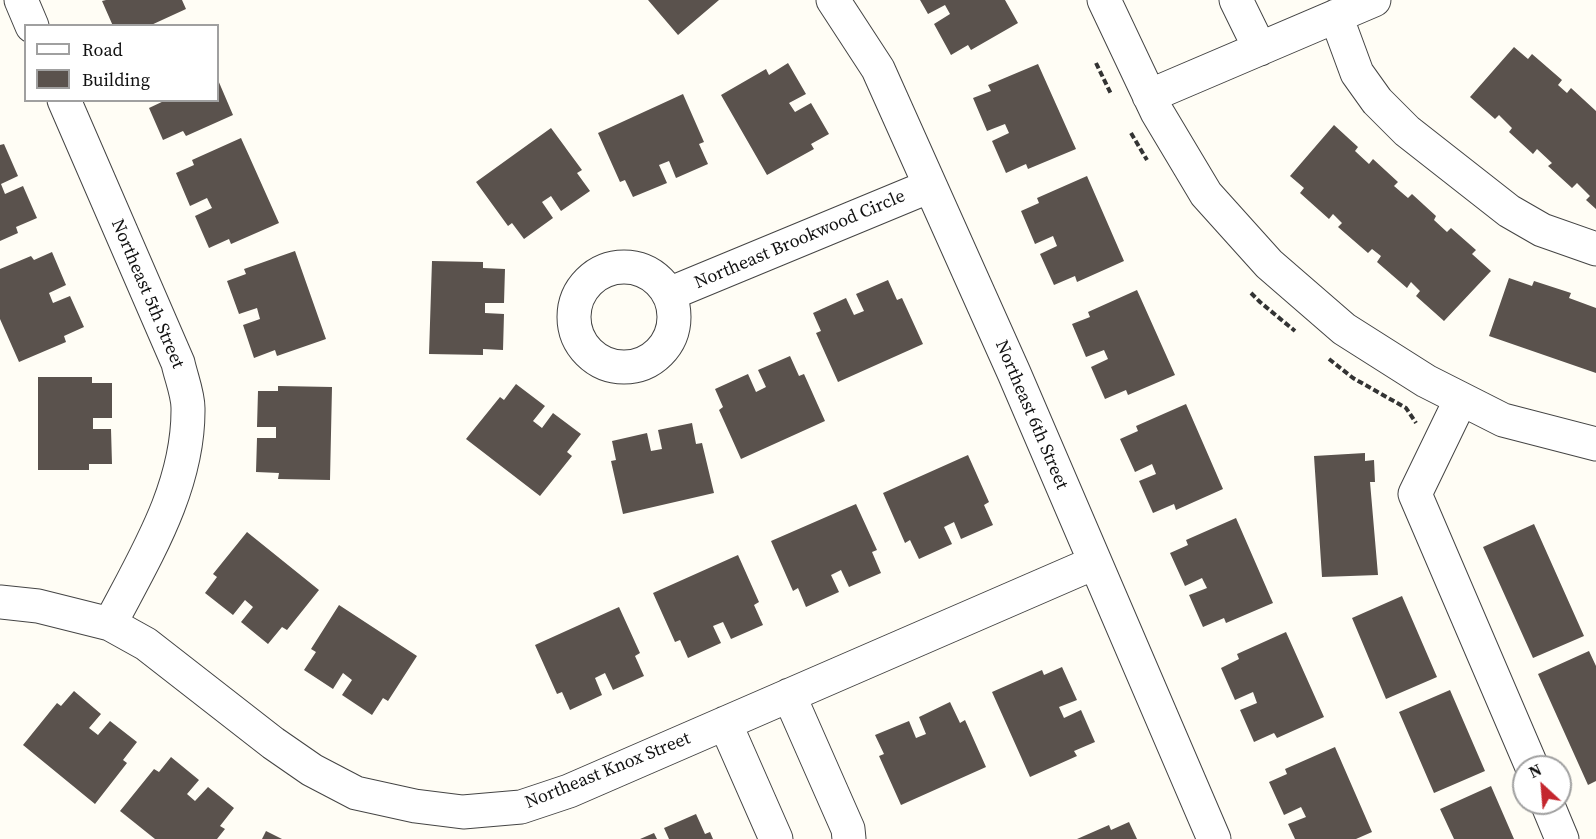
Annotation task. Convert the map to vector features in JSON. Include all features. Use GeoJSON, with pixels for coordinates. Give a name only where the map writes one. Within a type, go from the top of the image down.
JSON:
{"type":"FeatureCollection","features":[{"type":"Feature","properties":{"kind":"street"},"geometry":{"type":"LineString","coordinates":[[21,0],[31,24]]}},
{"type":"Feature","properties":{"kind":"street","name":"Northeast 6th Street"},"geometry":{"type":"LineString","coordinates":[[833,0],[878,69],[1014,374],[1214,839]]}},
{"type":"Feature","properties":{"kind":"street"},"geometry":{"type":"LineString","coordinates":[[1104,0],[1149,96],[1206,194],[1269,264],[1344,329],[1426,381],[1503,420],[1596,444]]}},
{"type":"Feature","properties":{"kind":"street"},"geometry":{"type":"LineString","coordinates":[[1236,0],[1260,49]]}},
{"type":"Feature","properties":{"kind":"street"},"geometry":{"type":"LineString","coordinates":[[1149,96],[1374,0]]}},
{"type":"Feature","properties":{"kind":"street"},"geometry":{"type":"LineString","coordinates":[[1336,16],[1357,73],[1377,101],[1407,131],[1509,211],[1542,230],[1596,249]]}},
{"type":"Feature","properties":{"kind":"street","name":"Northeast 5th Street"},"geometry":{"type":"LineString","coordinates":[[65,102],[178,363],[188,407],[183,458],[164,519],[110,624]]}},
{"type":"Feature","properties":{"kind":"street","name":"Northeast Brookwood Circle"},"geometry":{"type":"LineString","coordinates":[[669,294],[930,186]]}},
{"type":"Feature","properties":{"kind":"street"},"geometry":{"type":"LineString","coordinates":[[1461,399],[1415,494],[1527,755]]}},
{"type":"Feature","properties":{"kind":"street","name":"Northeast Knox Street"},"geometry":{"type":"LineString","coordinates":[[0,602],[38,606],[110,624],[146,644],[273,743],[312,770],[356,793],[415,806],[463,812],[520,807],[569,791],[1094,563]]}},
{"type":"Feature","properties":{"kind":"street"},"geometry":{"type":"LineString","coordinates":[[789,695],[848,829],[849,839]]}},
{"type":"Feature","properties":{"kind":"street"},"geometry":{"type":"LineString","coordinates":[[725,723],[776,839]]}},
{"type":"Feature","properties":{"kind":"street"},"geometry":{"type":"LineString","coordinates":[[1552,815],[1562,839]]}},
{"type":"Feature","properties":{"kind":"building"},"geometry":{"type":"Polygon","coordinates":[[[182,0],[186,9],[153,24],[112,24],[102,1],[182,0]]]}},
{"type":"Feature","properties":{"kind":"building"},"geometry":{"type":"Polygon","coordinates":[[[648,0],[719,0],[678,35],[648,0]]]}},
{"type":"Feature","properties":{"kind":"building"},"geometry":{"type":"Polygon","coordinates":[[[920,0],[1005,0],[1018,23],[971,50],[968,45],[951,55],[934,24],[950,14],[945,5],[928,14],[920,0]]]}},
{"type":"Feature","properties":{"kind":"building"},"geometry":{"type":"Polygon","coordinates":[[[1514,47],[1528,59],[1532,54],[1562,80],[1558,85],[1567,93],[1571,88],[1596,111],[1596,209],[1586,200],[1590,196],[1577,183],[1572,188],[1548,166],[1552,163],[1537,149],[1533,154],[1509,132],[1512,128],[1499,115],[1495,119],[1470,97],[1514,47]]]}},
{"type":"Feature","properties":{"kind":"building"},"geometry":{"type":"Polygon","coordinates":[[[788,63],[806,94],[789,103],[795,112],[811,103],[829,134],[811,144],[814,149],[767,175],[721,95],[766,69],[769,75],[788,63]]]}},
{"type":"Feature","properties":{"kind":"building"},"geometry":{"type":"Polygon","coordinates":[[[1038,64],[1076,149],[1028,169],[1026,164],[1006,173],[992,141],[1009,133],[1005,124],[987,131],[973,98],[991,91],[988,85],[1038,64]]]}},
{"type":"Feature","properties":{"kind":"building"},"geometry":{"type":"Polygon","coordinates":[[[219,82],[233,115],[186,136],[183,131],[163,140],[149,108],[162,102],[219,102],[219,82]]]}},
{"type":"Feature","properties":{"kind":"building"},"geometry":{"type":"Polygon","coordinates":[[[683,94],[704,142],[699,144],[708,164],[676,178],[669,161],[659,165],[667,183],[633,197],[625,180],[620,182],[598,133],[683,94]]]}},
{"type":"Feature","properties":{"kind":"building"},"geometry":{"type":"Polygon","coordinates":[[[1334,125],[1358,147],[1355,151],[1369,164],[1373,159],[1398,182],[1394,186],[1408,198],[1412,194],[1436,216],[1434,220],[1447,232],[1451,228],[1476,250],[1472,254],[1491,271],[1444,321],[1416,296],[1420,291],[1411,282],[1407,288],[1377,262],[1381,256],[1372,249],[1368,253],[1338,227],[1342,223],[1333,214],[1329,219],[1300,193],[1304,188],[1290,176],[1334,125]]]}},
{"type":"Feature","properties":{"kind":"building"},"geometry":{"type":"Polygon","coordinates":[[[551,128],[582,170],[577,173],[590,191],[561,211],[551,196],[542,202],[553,218],[524,239],[512,223],[508,226],[476,182],[551,128]]]}},
{"type":"Feature","properties":{"kind":"building"},"geometry":{"type":"Polygon","coordinates":[[[241,138],[279,223],[231,244],[229,239],[209,248],[195,216],[212,208],[207,198],[190,206],[176,173],[194,165],[192,160],[241,138]]]}},
{"type":"Feature","properties":{"kind":"building"},"geometry":{"type":"Polygon","coordinates":[[[4,144],[18,176],[1,184],[5,194],[23,186],[37,218],[16,227],[18,233],[0,241],[0,145],[4,144]]]}},
{"type":"Feature","properties":{"kind":"building"},"geometry":{"type":"Polygon","coordinates":[[[1087,176],[1124,261],[1077,282],[1075,276],[1054,285],[1040,254],[1057,246],[1053,236],[1035,244],[1021,211],[1039,203],[1037,198],[1087,176]]]}},
{"type":"Feature","properties":{"kind":"building"},"geometry":{"type":"Polygon","coordinates":[[[295,251],[326,339],[277,356],[275,350],[254,358],[243,325],[260,319],[257,308],[239,314],[227,281],[246,274],[244,269],[295,251]]]}},
{"type":"Feature","properties":{"kind":"building"},"geometry":{"type":"Polygon","coordinates":[[[52,252],[66,285],[49,293],[53,303],[70,296],[84,327],[64,336],[66,342],[19,362],[0,319],[0,269],[31,256],[34,260],[52,252]]]}},
{"type":"Feature","properties":{"kind":"building"},"geometry":{"type":"Polygon","coordinates":[[[432,261],[483,262],[483,268],[505,269],[504,303],[485,303],[485,313],[504,314],[503,350],[483,349],[483,355],[429,354],[432,261]]]}},
{"type":"Feature","properties":{"kind":"building"},"geometry":{"type":"Polygon","coordinates":[[[1509,278],[1532,286],[1534,281],[1571,293],[1569,298],[1596,308],[1596,373],[1489,336],[1509,278]]]}},
{"type":"Feature","properties":{"kind":"building"},"geometry":{"type":"Polygon","coordinates":[[[888,280],[897,300],[902,298],[923,344],[838,382],[816,333],[821,331],[813,313],[846,298],[854,315],[864,311],[856,294],[888,280]]]}},
{"type":"Feature","properties":{"kind":"building"},"geometry":{"type":"Polygon","coordinates":[[[1137,290],[1175,375],[1128,395],[1126,390],[1105,399],[1091,367],[1108,359],[1104,350],[1086,357],[1072,324],[1090,317],[1088,312],[1137,290]]]}},
{"type":"Feature","properties":{"kind":"building"},"geometry":{"type":"Polygon","coordinates":[[[790,356],[799,376],[804,374],[825,421],[741,459],[719,410],[723,407],[715,389],[748,374],[756,392],[766,387],[758,370],[790,356]]]}},
{"type":"Feature","properties":{"kind":"building"},"geometry":{"type":"Polygon","coordinates":[[[38,377],[92,377],[92,383],[112,383],[112,418],[93,418],[93,429],[111,429],[112,464],[89,464],[89,470],[38,470],[38,377]]]}},
{"type":"Feature","properties":{"kind":"building"},"geometry":{"type":"Polygon","coordinates":[[[516,384],[545,406],[533,421],[542,428],[553,413],[581,434],[567,452],[572,456],[540,496],[466,439],[500,397],[504,400],[516,384]]]}},
{"type":"Feature","properties":{"kind":"building"},"geometry":{"type":"Polygon","coordinates":[[[278,386],[332,387],[330,480],[278,479],[279,473],[256,472],[257,438],[276,438],[276,427],[257,427],[258,391],[278,391],[278,386]]]}},
{"type":"Feature","properties":{"kind":"building"},"geometry":{"type":"Polygon","coordinates":[[[1186,404],[1223,489],[1176,510],[1174,504],[1153,513],[1139,481],[1156,474],[1152,464],[1135,472],[1120,439],[1138,431],[1136,426],[1186,404]]]}},
{"type":"Feature","properties":{"kind":"building"},"geometry":{"type":"Polygon","coordinates":[[[692,423],[696,444],[702,443],[714,493],[623,514],[611,461],[616,460],[612,441],[647,433],[651,451],[662,449],[658,430],[692,423]]]}},
{"type":"Feature","properties":{"kind":"building"},"geometry":{"type":"Polygon","coordinates":[[[1365,453],[1365,461],[1374,460],[1375,482],[1370,482],[1378,575],[1322,577],[1314,456],[1365,453]]]}},
{"type":"Feature","properties":{"kind":"building"},"geometry":{"type":"Polygon","coordinates":[[[968,455],[989,502],[984,505],[993,525],[961,539],[954,522],[944,527],[952,544],[919,559],[910,540],[905,543],[883,493],[968,455]]]}},
{"type":"Feature","properties":{"kind":"building"},"geometry":{"type":"Polygon","coordinates":[[[856,504],[877,550],[872,552],[881,573],[849,587],[841,570],[831,575],[839,592],[806,607],[798,588],[793,591],[771,541],[856,504]]]}},
{"type":"Feature","properties":{"kind":"building"},"geometry":{"type":"Polygon","coordinates":[[[1236,518],[1273,603],[1226,623],[1224,618],[1203,627],[1189,595],[1207,588],[1202,578],[1185,586],[1170,553],[1188,545],[1186,540],[1236,518]]]}},
{"type":"Feature","properties":{"kind":"building"},"geometry":{"type":"Polygon","coordinates":[[[1534,524],[1584,636],[1533,658],[1483,547],[1534,524]]]}},
{"type":"Feature","properties":{"kind":"building"},"geometry":{"type":"Polygon","coordinates":[[[247,532],[319,590],[287,630],[282,627],[268,644],[241,622],[253,607],[245,600],[233,615],[205,593],[217,577],[213,574],[247,532]]]}},
{"type":"Feature","properties":{"kind":"building"},"geometry":{"type":"Polygon","coordinates":[[[738,555],[759,602],[754,605],[763,625],[731,639],[723,622],[713,626],[721,643],[688,658],[680,640],[675,642],[653,593],[738,555]]]}},
{"type":"Feature","properties":{"kind":"building"},"geometry":{"type":"Polygon","coordinates":[[[1402,596],[1437,677],[1386,699],[1352,618],[1402,596]]]}},
{"type":"Feature","properties":{"kind":"building"},"geometry":{"type":"Polygon","coordinates":[[[339,605],[417,656],[388,701],[383,698],[372,715],[342,695],[352,680],[343,673],[333,689],[304,670],[316,652],[311,649],[339,605]]]}},
{"type":"Feature","properties":{"kind":"building"},"geometry":{"type":"Polygon","coordinates":[[[619,607],[640,653],[635,656],[644,676],[613,690],[605,673],[595,678],[602,695],[570,710],[562,692],[557,694],[535,645],[619,607]]]}},
{"type":"Feature","properties":{"kind":"building"},"geometry":{"type":"Polygon","coordinates":[[[1286,632],[1324,717],[1277,738],[1274,733],[1254,742],[1240,710],[1257,703],[1253,692],[1235,700],[1221,668],[1239,659],[1237,654],[1286,632]]]}},
{"type":"Feature","properties":{"kind":"building"},"geometry":{"type":"Polygon","coordinates":[[[1589,651],[1596,666],[1596,781],[1588,785],[1538,674],[1589,651]]]}},
{"type":"Feature","properties":{"kind":"building"},"geometry":{"type":"Polygon","coordinates":[[[1062,667],[1077,700],[1059,707],[1064,718],[1081,710],[1095,742],[1074,751],[1077,756],[1030,777],[992,692],[1042,670],[1044,675],[1062,667]]]}},
{"type":"Feature","properties":{"kind":"building"},"geometry":{"type":"Polygon","coordinates":[[[1450,690],[1485,771],[1434,793],[1399,712],[1450,690]]]}},
{"type":"Feature","properties":{"kind":"building"},"geometry":{"type":"Polygon","coordinates":[[[74,691],[101,714],[89,728],[98,735],[110,721],[137,742],[123,760],[127,763],[95,804],[23,745],[57,703],[61,706],[74,691]]]}},
{"type":"Feature","properties":{"kind":"building"},"geometry":{"type":"Polygon","coordinates":[[[950,702],[960,723],[965,720],[986,767],[901,805],[879,756],[884,754],[875,735],[909,721],[916,738],[926,734],[919,717],[950,702]]]}},
{"type":"Feature","properties":{"kind":"building"},"geometry":{"type":"Polygon","coordinates":[[[1335,747],[1372,832],[1356,839],[1295,839],[1288,824],[1306,817],[1301,807],[1284,815],[1269,782],[1287,774],[1285,769],[1335,747]]]}},
{"type":"Feature","properties":{"kind":"building"},"geometry":{"type":"Polygon","coordinates":[[[171,757],[199,780],[187,794],[195,801],[208,787],[234,808],[220,826],[225,829],[217,839],[155,839],[120,811],[154,769],[159,772],[171,757]]]}},
{"type":"Feature","properties":{"kind":"building"},"geometry":{"type":"Polygon","coordinates":[[[1491,786],[1514,839],[1454,839],[1440,809],[1491,786]]]}},
{"type":"Feature","properties":{"kind":"building"},"geometry":{"type":"Polygon","coordinates":[[[696,814],[705,834],[710,832],[713,839],[669,839],[664,828],[696,814]]]}},
{"type":"Feature","properties":{"kind":"building"},"geometry":{"type":"Polygon","coordinates":[[[1129,822],[1137,839],[1077,839],[1109,825],[1111,830],[1129,822]]]}},
{"type":"Feature","properties":{"kind":"building"},"geometry":{"type":"Polygon","coordinates":[[[266,831],[282,839],[262,839],[266,831]]]}},
{"type":"Feature","properties":{"kind":"building"},"geometry":{"type":"Polygon","coordinates":[[[654,833],[657,839],[640,839],[654,833]]]}}]}
